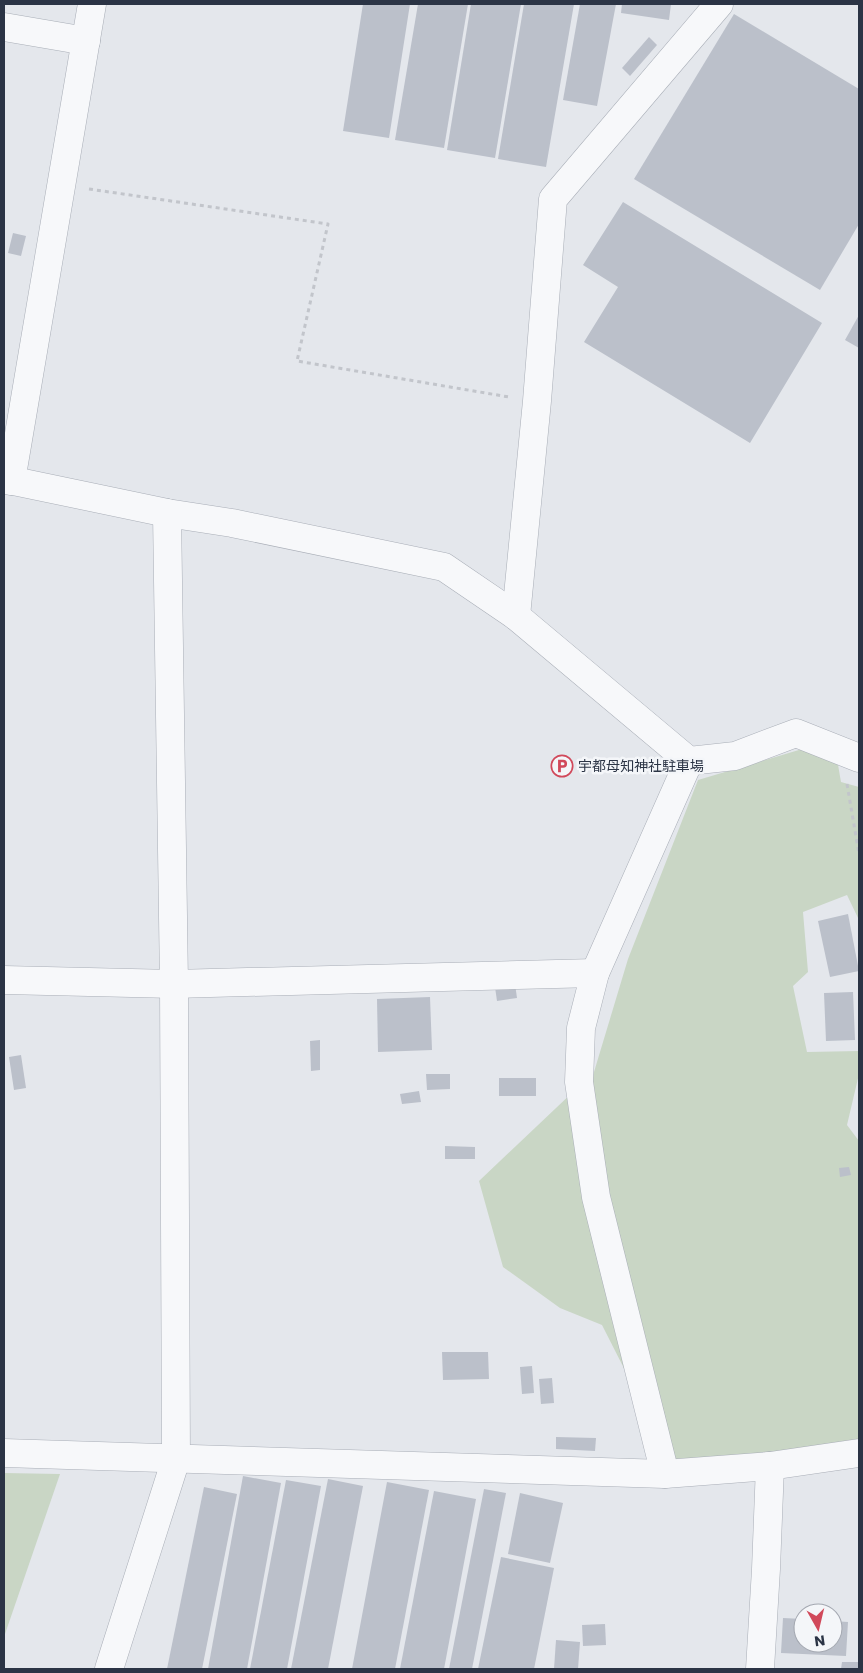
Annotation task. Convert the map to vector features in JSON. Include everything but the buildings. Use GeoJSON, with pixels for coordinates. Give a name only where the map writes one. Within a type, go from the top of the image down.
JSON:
{"type":"FeatureCollection","features":[{"type":"Feature","properties":{"kind":"street"},"geometry":{"type":"LineString","coordinates":[[92,4],[62,185],[8,480],[167,513],[232,523],[444,567],[516,616],[689,762],[735,756],[796,733],[859,758]]}},
{"type":"Feature","properties":{"kind":"street"},"geometry":{"type":"LineString","coordinates":[[516,616],[554,199],[719,4]]}},
{"type":"Feature","properties":{"kind":"street"},"geometry":{"type":"LineString","coordinates":[[4,28],[86,41]]}},
{"type":"Feature","properties":{"kind":"street"},"geometry":{"type":"LineString","coordinates":[[109,1669],[176,1458],[174,984],[167,513]]}},
{"type":"Feature","properties":{"kind":"street"},"geometry":{"type":"LineString","coordinates":[[665,1474],[596,1197],[579,1082],[581,1028],[595,973],[689,762]]}},
{"type":"Feature","properties":{"kind":"street"},"geometry":{"type":"LineString","coordinates":[[4,980],[174,984],[595,973]]}},
{"type":"Feature","properties":{"kind":"street"},"geometry":{"type":"LineString","coordinates":[[4,1453],[665,1474],[770,1466],[859,1453]]}},
{"type":"Feature","properties":{"kind":"street"},"geometry":{"type":"LineString","coordinates":[[760,1669],[770,1466]]}},
{"type":"Feature","properties":{"kind":"path"},"geometry":{"type":"LineString","coordinates":[[62,185],[328,224],[297,361],[537,401]]}},
{"type":"Feature","properties":{"kind":"path"},"geometry":{"type":"LineString","coordinates":[[847,790],[859,854]]}},
{"type":"Feature","properties":{"kind":"green space"},"geometry":{"type":"Polygon","coordinates":[[[809,747],[837,759],[841,782],[859,787],[859,920],[847,895],[803,912],[808,972],[793,986],[807,1052],[859,1051],[859,1074],[847,1125],[859,1141],[859,1441],[787,1457],[671,1461],[602,1325],[560,1308],[503,1267],[479,1181],[594,1072],[628,959],[698,780],[809,747]]]}},
{"type":"Feature","properties":{"kind":"green space"},"geometry":{"type":"Polygon","coordinates":[[[4,1473],[60,1474],[4,1637],[4,1473]]]}},
{"type":"Feature","properties":{"kind":"place","name":"宇都母知神社駐車場"},"geometry":{"type":"Point","coordinates":[562,766]}}]}
